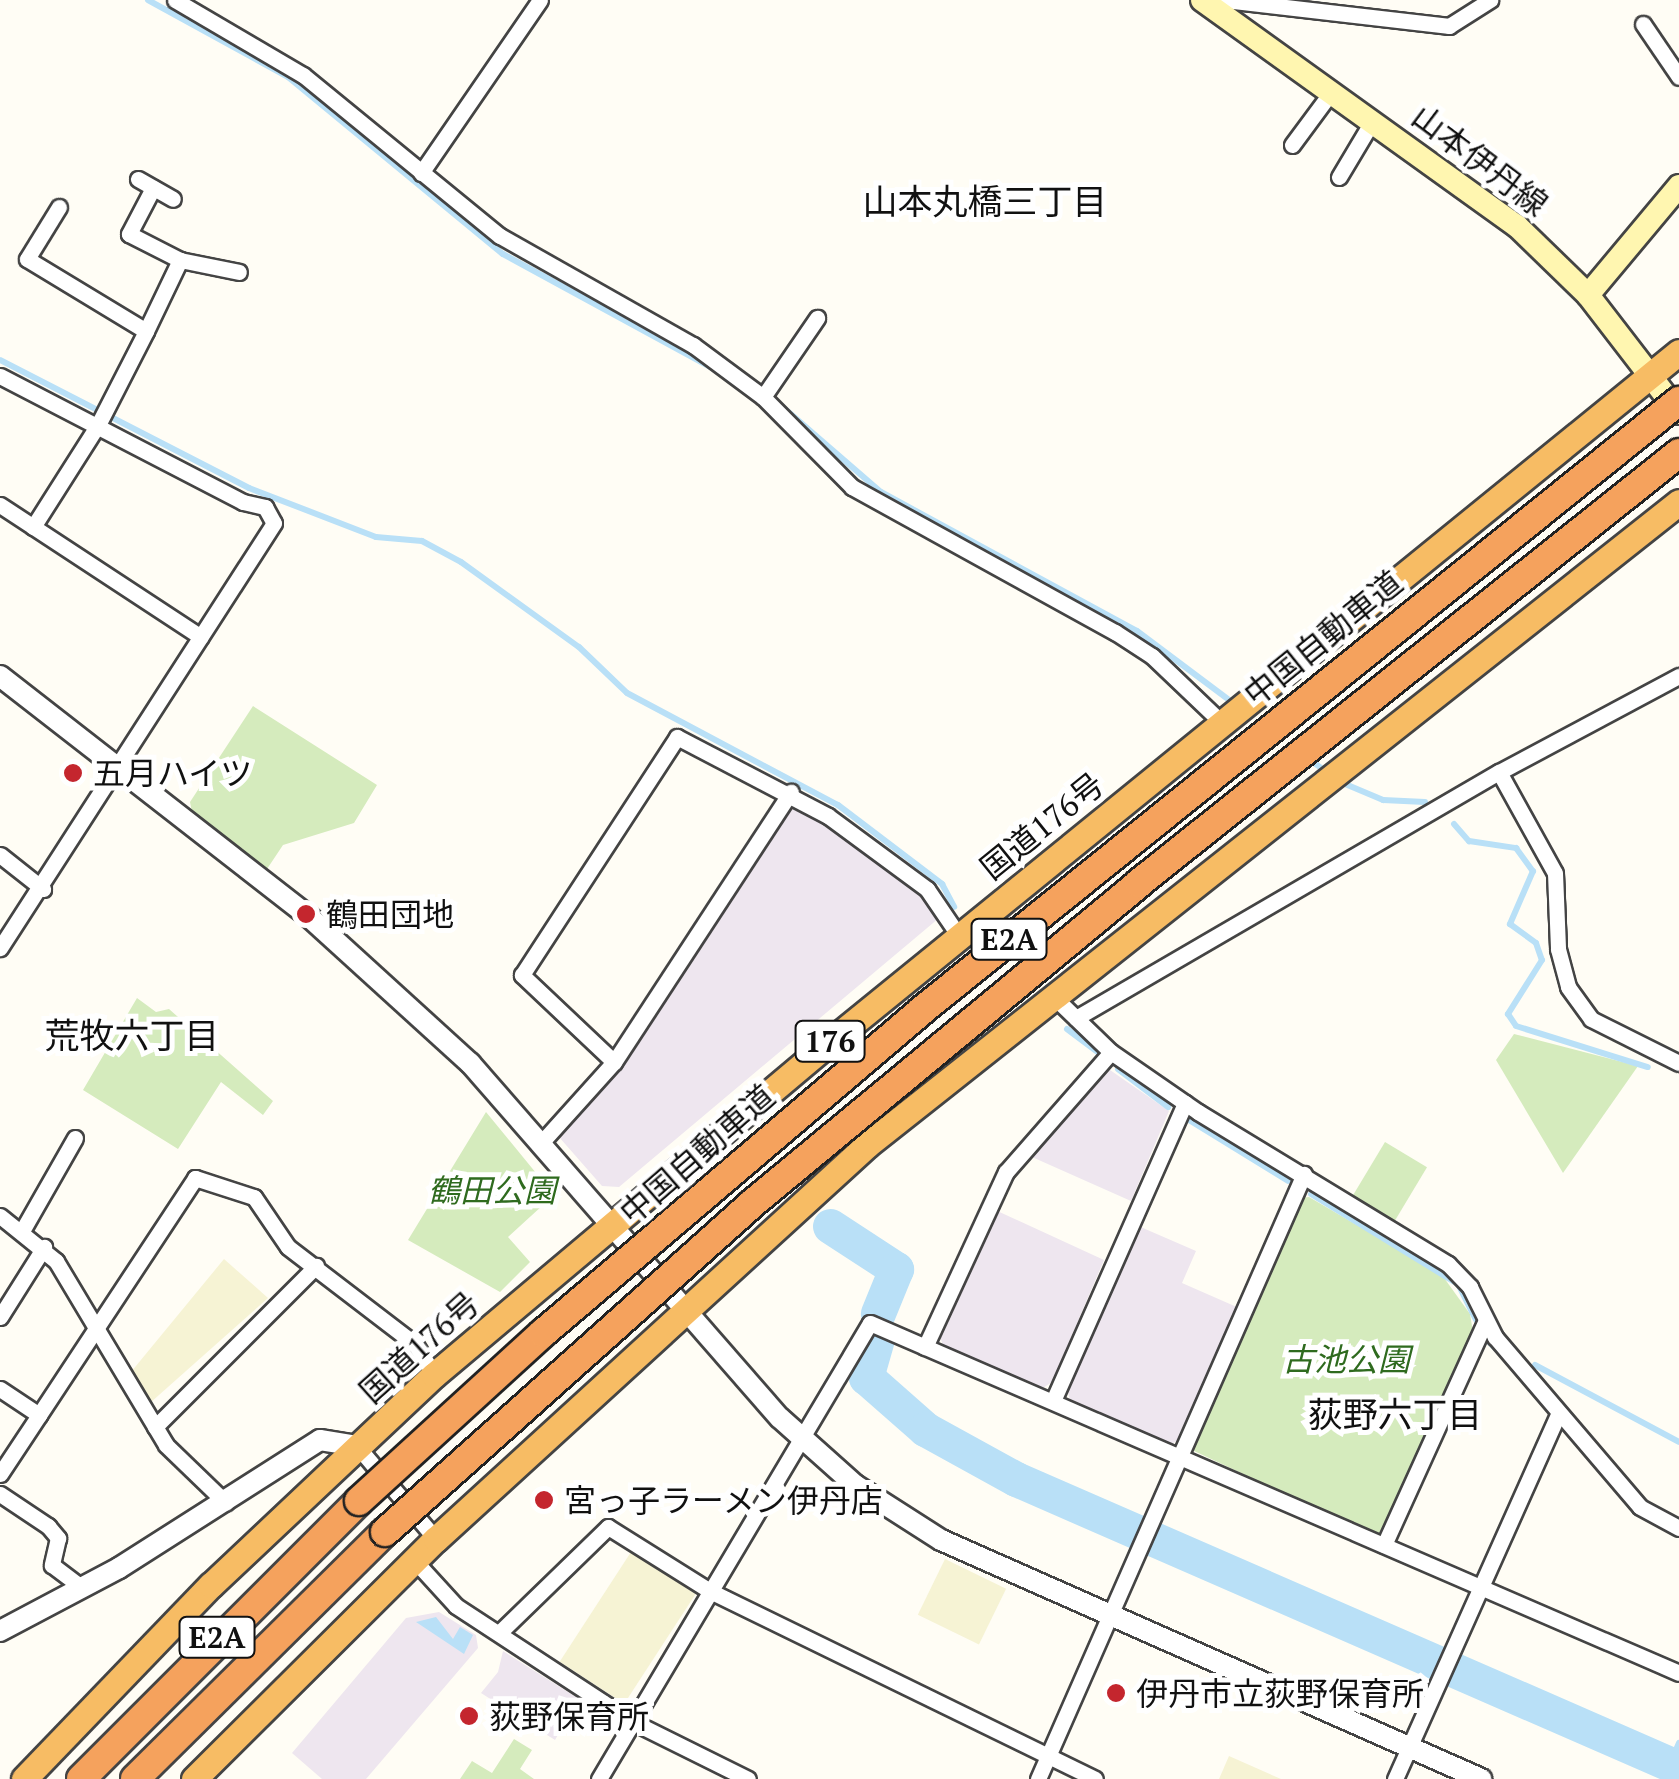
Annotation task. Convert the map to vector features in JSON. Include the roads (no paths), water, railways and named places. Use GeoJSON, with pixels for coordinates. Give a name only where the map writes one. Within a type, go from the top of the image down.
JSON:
{"type":"FeatureCollection","features":[{"type":"Feature","properties":{"kind":"highway","name":"国道176号"},"geometry":{"type":"LineString","coordinates":[[24,1779],[133,1662],[434,1374],[959,936],[1679,352]]}},
{"type":"Feature","properties":{"kind":"highway","name":"中国自動車道"},"geometry":{"type":"LineString","coordinates":[[81,1779],[359,1501],[543,1333],[876,1048],[1679,401]]}},
{"type":"Feature","properties":{"kind":"highway","name":"E2A"},"geometry":{"type":"LineString","coordinates":[[135,1779],[385,1532],[769,1190],[1228,811],[1679,452]]}},
{"type":"Feature","properties":{"kind":"highway"},"geometry":{"type":"LineString","coordinates":[[194,1779],[414,1560],[867,1145],[1679,502]]}},
{"type":"Feature","properties":{"kind":"main road","name":"山本伊丹線"},"geometry":{"type":"LineString","coordinates":[[1202,0],[1516,226],[1588,295],[1679,414]]}},
{"type":"Feature","properties":{"kind":"main road"},"geometry":{"type":"LineString","coordinates":[[1588,295],[1679,186]]}},
{"type":"Feature","properties":{"kind":"street"},"geometry":{"type":"LineString","coordinates":[[175,0],[293,67],[514,246],[717,360],[763,397],[852,487],[1114,632],[1164,666],[1221,722]]}},
{"type":"Feature","properties":{"kind":"street"},"geometry":{"type":"LineString","coordinates":[[203,14],[212,0]]}},
{"type":"Feature","properties":{"kind":"street"},"geometry":{"type":"LineString","coordinates":[[1225,0],[1449,26],[1490,0]]}},
{"type":"Feature","properties":{"kind":"street"},"geometry":{"type":"LineString","coordinates":[[421,173],[533,3]]}},
{"type":"Feature","properties":{"kind":"street"},"geometry":{"type":"LineString","coordinates":[[1646,36],[1679,77]]}},
{"type":"Feature","properties":{"kind":"street"},"geometry":{"type":"LineString","coordinates":[[1292,145],[1332,91]]}},
{"type":"Feature","properties":{"kind":"street"},"geometry":{"type":"LineString","coordinates":[[1339,177],[1373,120]]}},
{"type":"Feature","properties":{"kind":"street"},"geometry":{"type":"LineString","coordinates":[[173,199],[146,184],[129,234],[180,260],[239,272]]}},
{"type":"Feature","properties":{"kind":"street"},"geometry":{"type":"LineString","coordinates":[[59,207],[20,255],[146,332]]}},
{"type":"Feature","properties":{"kind":"street"},"geometry":{"type":"LineString","coordinates":[[33,527],[100,423],[180,260]]}},
{"type":"Feature","properties":{"kind":"street"},"geometry":{"type":"LineString","coordinates":[[763,397],[817,318]]}},
{"type":"Feature","properties":{"kind":"street"},"geometry":{"type":"LineString","coordinates":[[0,376],[100,423],[243,502],[265,507],[274,524],[43,888],[0,948]]}},
{"type":"Feature","properties":{"kind":"street"},"geometry":{"type":"LineString","coordinates":[[0,505],[201,637]]}},
{"type":"Feature","properties":{"kind":"street"},"geometry":{"type":"LineString","coordinates":[[0,676],[373,973],[470,1064],[685,1312],[802,1439],[916,1527],[1481,1779]]}},
{"type":"Feature","properties":{"kind":"street"},"geometry":{"type":"LineString","coordinates":[[1076,1018],[1499,772],[1679,676]]}},
{"type":"Feature","properties":{"kind":"street"},"geometry":{"type":"LineString","coordinates":[[614,1062],[522,975],[676,736],[791,792],[928,888],[959,936]]}},
{"type":"Feature","properties":{"kind":"street"},"geometry":{"type":"LineString","coordinates":[[1499,772],[1555,872],[1558,950],[1568,987],[1592,1019],[1679,1063]]}},
{"type":"Feature","properties":{"kind":"street"},"geometry":{"type":"LineString","coordinates":[[541,1143],[614,1062],[791,792]]}},
{"type":"Feature","properties":{"kind":"street"},"geometry":{"type":"LineString","coordinates":[[0,854],[43,888]]}},
{"type":"Feature","properties":{"kind":"street"},"geometry":{"type":"LineString","coordinates":[[1054,997],[1112,1052],[1185,1103],[1448,1264],[1470,1287],[1485,1322],[1640,1507],[1679,1528]]}},
{"type":"Feature","properties":{"kind":"street"},"geometry":{"type":"LineString","coordinates":[[925,1347],[1006,1172],[1112,1052]]}},
{"type":"Feature","properties":{"kind":"street"},"geometry":{"type":"LineString","coordinates":[[1053,1401],[1185,1103]]}},
{"type":"Feature","properties":{"kind":"street"},"geometry":{"type":"LineString","coordinates":[[22,1231],[75,1138]]}},
{"type":"Feature","properties":{"kind":"street"},"geometry":{"type":"LineString","coordinates":[[1038,1779],[1304,1174]]}},
{"type":"Feature","properties":{"kind":"street"},"geometry":{"type":"LineString","coordinates":[[0,1474],[195,1178],[254,1196],[288,1247],[316,1266],[364,1310],[416,1344],[434,1374]]}},
{"type":"Feature","properties":{"kind":"street"},"geometry":{"type":"LineString","coordinates":[[0,1216],[44,1247],[154,1427],[226,1503]]}},
{"type":"Feature","properties":{"kind":"street"},"geometry":{"type":"LineString","coordinates":[[0,1317],[44,1247]]}},
{"type":"Feature","properties":{"kind":"street"},"geometry":{"type":"LineString","coordinates":[[154,1427],[316,1266]]}},
{"type":"Feature","properties":{"kind":"street"},"geometry":{"type":"LineString","coordinates":[[1384,1545],[1485,1322]]}},
{"type":"Feature","properties":{"kind":"street"},"geometry":{"type":"LineString","coordinates":[[599,1779],[870,1323],[1679,1673]]}},
{"type":"Feature","properties":{"kind":"street"},"geometry":{"type":"LineString","coordinates":[[0,1389],[38,1415]]}},
{"type":"Feature","properties":{"kind":"street"},"geometry":{"type":"LineString","coordinates":[[1395,1779],[1559,1413]]}},
{"type":"Feature","properties":{"kind":"street"},"geometry":{"type":"LineString","coordinates":[[0,1631],[226,1503],[320,1440],[357,1446],[436,1540]]}},
{"type":"Feature","properties":{"kind":"street"},"geometry":{"type":"LineString","coordinates":[[0,1494],[48,1526],[58,1538],[52,1565],[82,1588]]}},
{"type":"Feature","properties":{"kind":"street"},"geometry":{"type":"LineString","coordinates":[[499,1633],[608,1527],[710,1591],[1095,1779]]}},
{"type":"Feature","properties":{"kind":"street"},"geometry":{"type":"LineString","coordinates":[[414,1560],[456,1606],[635,1723],[748,1779]]}},
{"type":"Feature","properties":{"kind":"water"},"geometry":{"type":"Polygon","coordinates":[[[436,1617],[453,1639],[460,1627],[473,1635],[464,1654],[416,1622],[436,1617]]]}},
{"type":"Feature","properties":{"kind":"waterway"},"geometry":{"type":"LineString","coordinates":[[148,0],[288,77],[503,254],[714,369]]}},
{"type":"Feature","properties":{"kind":"waterway"},"geometry":{"type":"LineString","coordinates":[[0,360],[249,488],[376,537],[422,541],[461,562],[579,647],[627,693],[838,805],[942,884],[954,907]]}},
{"type":"Feature","properties":{"kind":"waterway"},"geometry":{"type":"LineString","coordinates":[[770,396],[881,492],[1137,631],[1236,705]]}},
{"type":"Feature","properties":{"kind":"waterway"},"geometry":{"type":"LineString","coordinates":[[1306,757],[1328,773]]}},
{"type":"Feature","properties":{"kind":"waterway"},"geometry":{"type":"LineString","coordinates":[[1338,781],[1383,800],[1425,802]]}},
{"type":"Feature","properties":{"kind":"waterway"},"geometry":{"type":"LineString","coordinates":[[1454,824],[1469,841],[1516,848],[1533,871],[1510,924],[1536,943],[1542,960],[1508,1014],[1516,1026],[1648,1067]]}},
{"type":"Feature","properties":{"kind":"waterway"},"geometry":{"type":"LineString","coordinates":[[1067,1029],[1097,1052]]}},
{"type":"Feature","properties":{"kind":"waterway"},"geometry":{"type":"LineString","coordinates":[[1118,1069],[1168,1107]]}},
{"type":"Feature","properties":{"kind":"waterway"},"geometry":{"type":"LineString","coordinates":[[1189,1120],[1288,1181]]}},
{"type":"Feature","properties":{"kind":"waterway"},"geometry":{"type":"LineString","coordinates":[[1311,1194],[1458,1284],[1476,1320]]}},
{"type":"Feature","properties":{"kind":"waterway"},"geometry":{"type":"LineString","coordinates":[[830,1226],[896,1269],[878,1313]]}},
{"type":"Feature","properties":{"kind":"waterway"},"geometry":{"type":"LineString","coordinates":[[877,1339],[866,1377],[925,1429],[1016,1479],[1679,1768]]}},
{"type":"Feature","properties":{"kind":"waterway"},"geometry":{"type":"LineString","coordinates":[[1487,1340],[1506,1359]]}},
{"type":"Feature","properties":{"kind":"waterway"},"geometry":{"type":"LineString","coordinates":[[1535,1365],[1679,1442]]}},
{"type":"Feature","properties":{"kind":"waterway"},"geometry":{"type":"LineString","coordinates":[[1670,1764],[1679,1743]]}},
{"type":"Feature","properties":{"kind":"place","name":"五月ハイツ"},"geometry":{"type":"Point","coordinates":[73,773]}},
{"type":"Feature","properties":{"kind":"place","name":"鶴田団地"},"geometry":{"type":"Point","coordinates":[306,914]}},
{"type":"Feature","properties":{"kind":"place","name":"宮っ子ラーメン伊丹店"},"geometry":{"type":"Point","coordinates":[544,1500]}},
{"type":"Feature","properties":{"kind":"place","name":"伊丹市立荻野保育所"},"geometry":{"type":"Point","coordinates":[1116,1693]}},
{"type":"Feature","properties":{"kind":"place","name":"荻野保育所"},"geometry":{"type":"Point","coordinates":[469,1716]}},
{"type":"Feature","properties":{"kind":"district","name":"山本丸橋三丁目"},"geometry":{"type":"Point","coordinates":[985,201]}},
{"type":"Feature","properties":{"kind":"district","name":"荒牧六丁目"},"geometry":{"type":"Point","coordinates":[132,1035]}},
{"type":"Feature","properties":{"kind":"district","name":"荻野六丁目"},"geometry":{"type":"Point","coordinates":[1395,1414]}},
{"type":"Feature","properties":{"kind":"park label","name":"鶴田公園"},"geometry":{"type":"Point","coordinates":[492,1190]}},
{"type":"Feature","properties":{"kind":"park label","name":"古池公園"},"geometry":{"type":"Point","coordinates":[1346,1359]}}]}
